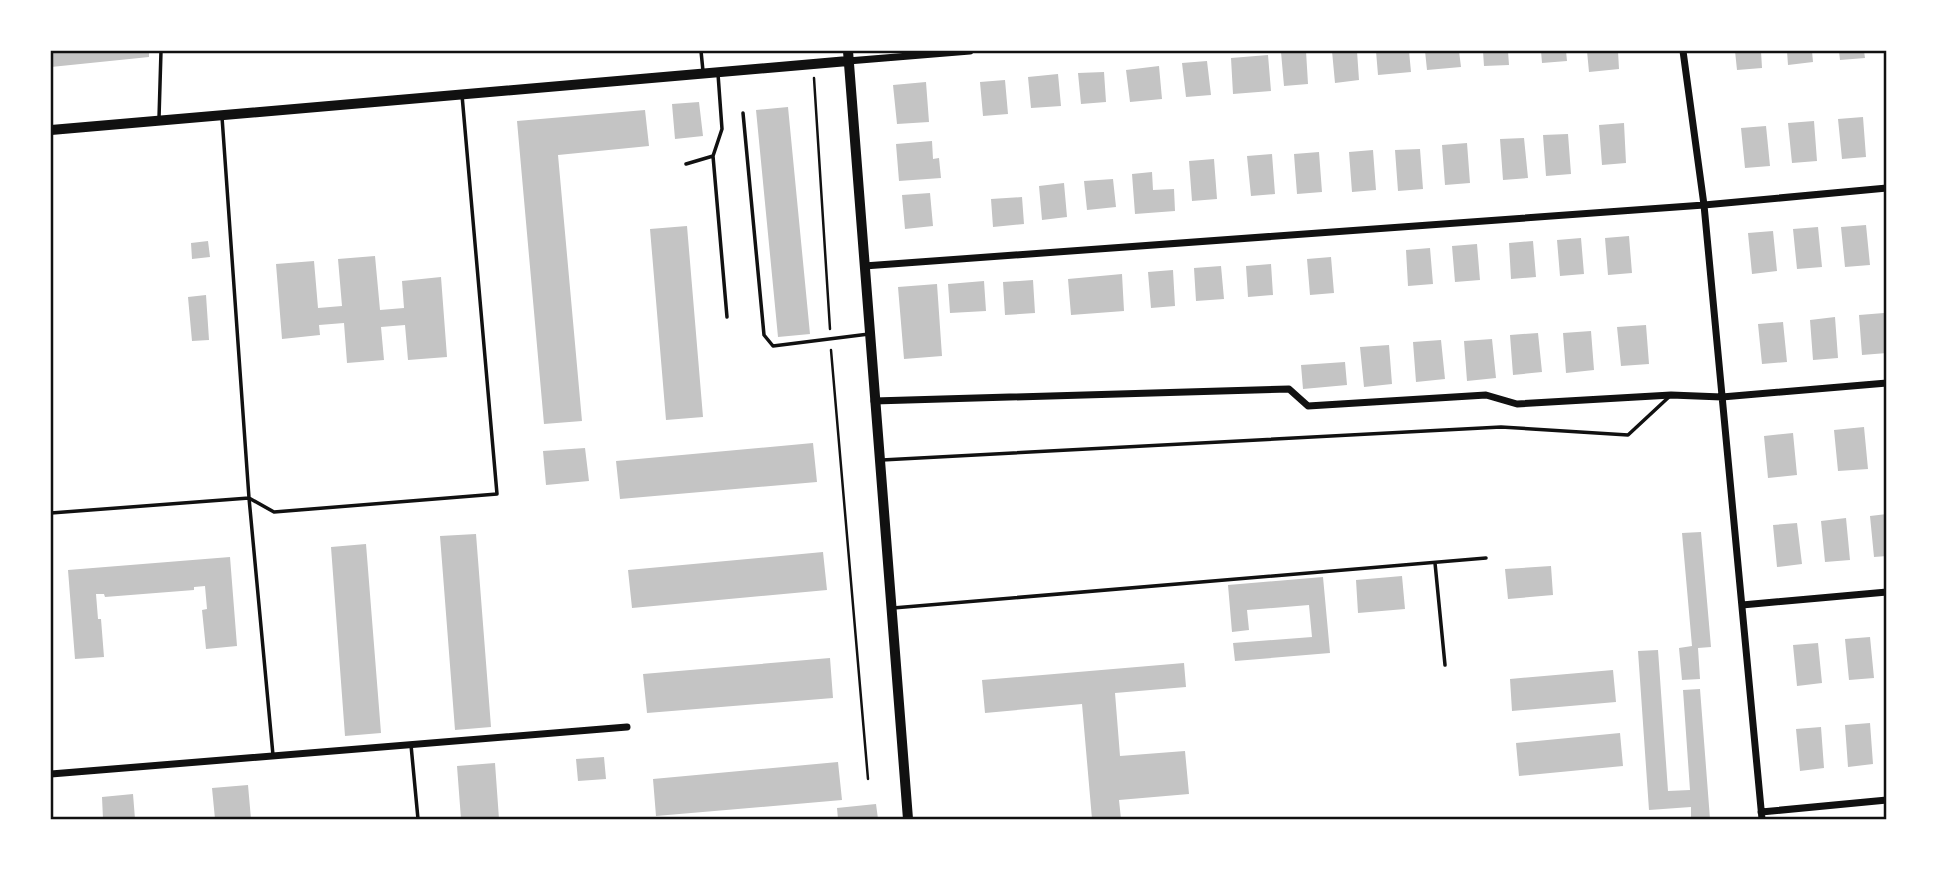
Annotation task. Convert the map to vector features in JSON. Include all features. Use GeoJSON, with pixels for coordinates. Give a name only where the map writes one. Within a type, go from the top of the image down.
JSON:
{"type":"FeatureCollection","features":[{"type":"Feature","properties":{"kind":"main road"},"geometry":{"type":"LineString","coordinates":[[51,130],[813,64],[848,56],[908,819]]}},
{"type":"Feature","properties":{"kind":"street"},"geometry":{"type":"LineString","coordinates":[[848,56],[970,51]]}},
{"type":"Feature","properties":{"kind":"street"},"geometry":{"type":"LineString","coordinates":[[1683,51],[1704,205],[1762,816],[1887,800]]}},
{"type":"Feature","properties":{"kind":"street"},"geometry":{"type":"LineString","coordinates":[[864,267],[1704,205],[1887,188]]}},
{"type":"Feature","properties":{"kind":"street"},"geometry":{"type":"LineString","coordinates":[[874,401],[1289,389],[1308,406],[1486,395],[1517,404],[1671,395],[1723,397],[1887,383]]}},
{"type":"Feature","properties":{"kind":"street"},"geometry":{"type":"LineString","coordinates":[[1742,605],[1887,592]]}},
{"type":"Feature","properties":{"kind":"street"},"geometry":{"type":"LineString","coordinates":[[51,774],[628,727]]}},
{"type":"Feature","properties":{"kind":"lane"},"geometry":{"type":"LineString","coordinates":[[159,121],[161,51]]}},
{"type":"Feature","properties":{"kind":"lane"},"geometry":{"type":"LineString","coordinates":[[701,51],[703,73]]}},
{"type":"Feature","properties":{"kind":"lane"},"geometry":{"type":"LineString","coordinates":[[718,72],[722,129],[713,156],[727,317]]}},
{"type":"Feature","properties":{"kind":"lane"},"geometry":{"type":"LineString","coordinates":[[51,513],[250,498],[274,512],[498,494],[462,94]]}},
{"type":"Feature","properties":{"kind":"lane"},"geometry":{"type":"LineString","coordinates":[[743,113],[764,335],[773,346],[869,334]]}},
{"type":"Feature","properties":{"kind":"lane"},"geometry":{"type":"LineString","coordinates":[[222,115],[250,498],[273,755]]}},
{"type":"Feature","properties":{"kind":"lane"},"geometry":{"type":"LineString","coordinates":[[686,164],[713,156]]}},
{"type":"Feature","properties":{"kind":"lane"},"geometry":{"type":"LineString","coordinates":[[879,460],[1502,428],[1628,435],[1671,395]]}},
{"type":"Feature","properties":{"kind":"lane"},"geometry":{"type":"LineString","coordinates":[[891,608],[1486,558]]}},
{"type":"Feature","properties":{"kind":"lane"},"geometry":{"type":"LineString","coordinates":[[1435,562],[1445,665]]}},
{"type":"Feature","properties":{"kind":"lane"},"geometry":{"type":"LineString","coordinates":[[411,744],[418,819]]}},
{"type":"Feature","properties":{"kind":"path"},"geometry":{"type":"LineString","coordinates":[[813,64],[831,339],[868,779]]}},
{"type":"Feature","properties":{"kind":"building"},"geometry":{"type":"Polygon","coordinates":[[[51,51],[149,51],[149,57],[51,67],[51,51]]]}},
{"type":"Feature","properties":{"kind":"building"},"geometry":{"type":"Polygon","coordinates":[[[1306,51],[1308,84],[1284,86],[1281,52],[1306,51]]]}},
{"type":"Feature","properties":{"kind":"building"},"geometry":{"type":"Polygon","coordinates":[[[1332,51],[1357,51],[1359,80],[1335,83],[1332,51]]]}},
{"type":"Feature","properties":{"kind":"building"},"geometry":{"type":"Polygon","coordinates":[[[1376,51],[1409,51],[1411,72],[1378,75],[1376,51]]]}},
{"type":"Feature","properties":{"kind":"building"},"geometry":{"type":"Polygon","coordinates":[[[1425,51],[1459,51],[1461,67],[1427,70],[1425,51]]]}},
{"type":"Feature","properties":{"kind":"building"},"geometry":{"type":"Polygon","coordinates":[[[1483,51],[1508,51],[1509,65],[1484,66],[1483,51]]]}},
{"type":"Feature","properties":{"kind":"building"},"geometry":{"type":"Polygon","coordinates":[[[1541,51],[1566,51],[1567,61],[1542,63],[1541,51]]]}},
{"type":"Feature","properties":{"kind":"building"},"geometry":{"type":"Polygon","coordinates":[[[1587,51],[1618,51],[1619,69],[1589,72],[1587,51]]]}},
{"type":"Feature","properties":{"kind":"building"},"geometry":{"type":"Polygon","coordinates":[[[1735,51],[1761,51],[1762,68],[1737,70],[1735,51]]]}},
{"type":"Feature","properties":{"kind":"building"},"geometry":{"type":"Polygon","coordinates":[[[1787,51],[1812,51],[1813,62],[1788,65],[1787,51]]]}},
{"type":"Feature","properties":{"kind":"building"},"geometry":{"type":"Polygon","coordinates":[[[1839,51],[1864,51],[1865,58],[1840,60],[1839,51]]]}},
{"type":"Feature","properties":{"kind":"building"},"geometry":{"type":"Polygon","coordinates":[[[1268,55],[1271,91],[1233,94],[1231,58],[1268,55]]]}},
{"type":"Feature","properties":{"kind":"building"},"geometry":{"type":"Polygon","coordinates":[[[1207,61],[1211,95],[1186,97],[1182,63],[1207,61]]]}},
{"type":"Feature","properties":{"kind":"building"},"geometry":{"type":"Polygon","coordinates":[[[1159,66],[1162,99],[1130,102],[1126,70],[1159,66]]]}},
{"type":"Feature","properties":{"kind":"building"},"geometry":{"type":"Polygon","coordinates":[[[1104,72],[1106,102],[1081,104],[1078,73],[1104,72]]]}},
{"type":"Feature","properties":{"kind":"building"},"geometry":{"type":"Polygon","coordinates":[[[1058,74],[1061,106],[1031,108],[1028,77],[1058,74]]]}},
{"type":"Feature","properties":{"kind":"building"},"geometry":{"type":"Polygon","coordinates":[[[1005,80],[1008,114],[983,116],[980,82],[1005,80]]]}},
{"type":"Feature","properties":{"kind":"building"},"geometry":{"type":"Polygon","coordinates":[[[926,82],[929,122],[897,124],[893,85],[926,82]]]}},
{"type":"Feature","properties":{"kind":"building"},"geometry":{"type":"Polygon","coordinates":[[[699,102],[703,136],[675,139],[672,104],[699,102]]]}},
{"type":"Feature","properties":{"kind":"building"},"geometry":{"type":"Polygon","coordinates":[[[788,107],[810,334],[778,337],[756,110],[788,107]]]}},
{"type":"Feature","properties":{"kind":"building"},"geometry":{"type":"Polygon","coordinates":[[[645,110],[649,146],[558,155],[582,421],[544,424],[517,121],[645,110]]]}},
{"type":"Feature","properties":{"kind":"building"},"geometry":{"type":"Polygon","coordinates":[[[1863,117],[1866,157],[1842,159],[1838,119],[1863,117]]]}},
{"type":"Feature","properties":{"kind":"building"},"geometry":{"type":"Polygon","coordinates":[[[1814,121],[1817,161],[1792,163],[1788,123],[1814,121]]]}},
{"type":"Feature","properties":{"kind":"building"},"geometry":{"type":"Polygon","coordinates":[[[1624,123],[1626,163],[1602,165],[1599,125],[1624,123]]]}},
{"type":"Feature","properties":{"kind":"building"},"geometry":{"type":"Polygon","coordinates":[[[1766,126],[1770,166],[1745,168],[1741,128],[1766,126]]]}},
{"type":"Feature","properties":{"kind":"building"},"geometry":{"type":"Polygon","coordinates":[[[1568,134],[1571,174],[1546,176],[1543,135],[1568,134]]]}},
{"type":"Feature","properties":{"kind":"building"},"geometry":{"type":"Polygon","coordinates":[[[1524,138],[1528,178],[1503,180],[1500,139],[1524,138]]]}},
{"type":"Feature","properties":{"kind":"building"},"geometry":{"type":"Polygon","coordinates":[[[932,141],[933,159],[939,158],[941,178],[899,181],[896,144],[932,141]]]}},
{"type":"Feature","properties":{"kind":"building"},"geometry":{"type":"Polygon","coordinates":[[[1467,143],[1470,183],[1445,185],[1442,145],[1467,143]]]}},
{"type":"Feature","properties":{"kind":"building"},"geometry":{"type":"Polygon","coordinates":[[[1420,149],[1423,189],[1398,191],[1395,150],[1420,149]]]}},
{"type":"Feature","properties":{"kind":"building"},"geometry":{"type":"Polygon","coordinates":[[[1373,150],[1376,190],[1352,192],[1349,152],[1373,150]]]}},
{"type":"Feature","properties":{"kind":"building"},"geometry":{"type":"Polygon","coordinates":[[[1319,152],[1322,192],[1297,194],[1294,154],[1319,152]]]}},
{"type":"Feature","properties":{"kind":"building"},"geometry":{"type":"Polygon","coordinates":[[[1272,154],[1275,194],[1251,196],[1247,156],[1272,154]]]}},
{"type":"Feature","properties":{"kind":"building"},"geometry":{"type":"Polygon","coordinates":[[[1214,159],[1217,199],[1192,201],[1189,161],[1214,159]]]}},
{"type":"Feature","properties":{"kind":"building"},"geometry":{"type":"Polygon","coordinates":[[[1152,172],[1153,190],[1174,189],[1175,211],[1135,214],[1132,174],[1152,172]]]}},
{"type":"Feature","properties":{"kind":"building"},"geometry":{"type":"Polygon","coordinates":[[[1113,179],[1116,207],[1087,210],[1084,181],[1113,179]]]}},
{"type":"Feature","properties":{"kind":"building"},"geometry":{"type":"Polygon","coordinates":[[[1064,183],[1067,217],[1042,220],[1039,186],[1064,183]]]}},
{"type":"Feature","properties":{"kind":"building"},"geometry":{"type":"Polygon","coordinates":[[[930,193],[933,226],[905,229],[902,195],[930,193]]]}},
{"type":"Feature","properties":{"kind":"building"},"geometry":{"type":"Polygon","coordinates":[[[1022,197],[1024,224],[993,227],[991,199],[1022,197]]]}},
{"type":"Feature","properties":{"kind":"building"},"geometry":{"type":"Polygon","coordinates":[[[1866,225],[1870,265],[1845,267],[1841,227],[1866,225]]]}},
{"type":"Feature","properties":{"kind":"building"},"geometry":{"type":"Polygon","coordinates":[[[687,226],[703,417],[666,420],[650,229],[687,226]]]}},
{"type":"Feature","properties":{"kind":"building"},"geometry":{"type":"Polygon","coordinates":[[[1818,227],[1822,267],[1797,269],[1793,229],[1818,227]]]}},
{"type":"Feature","properties":{"kind":"building"},"geometry":{"type":"Polygon","coordinates":[[[1773,231],[1777,271],[1752,274],[1748,233],[1773,231]]]}},
{"type":"Feature","properties":{"kind":"building"},"geometry":{"type":"Polygon","coordinates":[[[1629,236],[1632,273],[1608,275],[1605,238],[1629,236]]]}},
{"type":"Feature","properties":{"kind":"building"},"geometry":{"type":"Polygon","coordinates":[[[1581,238],[1584,274],[1560,276],[1557,240],[1581,238]]]}},
{"type":"Feature","properties":{"kind":"building"},"geometry":{"type":"Polygon","coordinates":[[[208,241],[210,257],[192,259],[191,243],[208,241]]]}},
{"type":"Feature","properties":{"kind":"building"},"geometry":{"type":"Polygon","coordinates":[[[1533,241],[1536,277],[1511,279],[1509,243],[1533,241]]]}},
{"type":"Feature","properties":{"kind":"building"},"geometry":{"type":"Polygon","coordinates":[[[1477,244],[1480,280],[1455,282],[1452,246],[1477,244]]]}},
{"type":"Feature","properties":{"kind":"building"},"geometry":{"type":"Polygon","coordinates":[[[1430,248],[1433,284],[1408,286],[1406,250],[1430,248]]]}},
{"type":"Feature","properties":{"kind":"building"},"geometry":{"type":"Polygon","coordinates":[[[375,256],[380,310],[404,308],[402,281],[441,277],[447,357],[408,360],[405,325],[381,327],[384,360],[347,363],[344,323],[319,325],[320,335],[282,339],[276,264],[314,261],[318,308],[342,306],[338,259],[375,256]]]}},
{"type":"Feature","properties":{"kind":"building"},"geometry":{"type":"Polygon","coordinates":[[[1331,257],[1334,293],[1310,295],[1307,259],[1331,257]]]}},
{"type":"Feature","properties":{"kind":"building"},"geometry":{"type":"Polygon","coordinates":[[[1271,264],[1273,295],[1248,297],[1246,266],[1271,264]]]}},
{"type":"Feature","properties":{"kind":"building"},"geometry":{"type":"Polygon","coordinates":[[[1221,266],[1224,299],[1196,301],[1194,268],[1221,266]]]}},
{"type":"Feature","properties":{"kind":"building"},"geometry":{"type":"Polygon","coordinates":[[[1173,270],[1175,306],[1151,308],[1148,272],[1173,270]]]}},
{"type":"Feature","properties":{"kind":"building"},"geometry":{"type":"Polygon","coordinates":[[[1122,274],[1124,311],[1071,315],[1068,279],[1122,274]]]}},
{"type":"Feature","properties":{"kind":"building"},"geometry":{"type":"Polygon","coordinates":[[[1033,280],[1035,313],[1005,315],[1003,282],[1033,280]]]}},
{"type":"Feature","properties":{"kind":"building"},"geometry":{"type":"Polygon","coordinates":[[[984,281],[986,311],[950,313],[948,284],[984,281]]]}},
{"type":"Feature","properties":{"kind":"building"},"geometry":{"type":"Polygon","coordinates":[[[937,284],[942,356],[904,359],[898,287],[937,284]]]}},
{"type":"Feature","properties":{"kind":"building"},"geometry":{"type":"Polygon","coordinates":[[[206,295],[209,340],[192,341],[188,297],[206,295]]]}},
{"type":"Feature","properties":{"kind":"building"},"geometry":{"type":"Polygon","coordinates":[[[1884,313],[1887,353],[1862,355],[1859,315],[1884,313]]]}},
{"type":"Feature","properties":{"kind":"building"},"geometry":{"type":"Polygon","coordinates":[[[1835,317],[1838,358],[1813,360],[1810,320],[1835,317]]]}},
{"type":"Feature","properties":{"kind":"building"},"geometry":{"type":"Polygon","coordinates":[[[1783,322],[1787,362],[1762,364],[1758,324],[1783,322]]]}},
{"type":"Feature","properties":{"kind":"building"},"geometry":{"type":"Polygon","coordinates":[[[1646,325],[1649,364],[1621,366],[1617,327],[1646,325]]]}},
{"type":"Feature","properties":{"kind":"building"},"geometry":{"type":"Polygon","coordinates":[[[1591,331],[1594,370],[1566,373],[1563,333],[1591,331]]]}},
{"type":"Feature","properties":{"kind":"building"},"geometry":{"type":"Polygon","coordinates":[[[1538,333],[1542,372],[1513,375],[1510,335],[1538,333]]]}},
{"type":"Feature","properties":{"kind":"building"},"geometry":{"type":"Polygon","coordinates":[[[1492,339],[1496,378],[1467,381],[1464,341],[1492,339]]]}},
{"type":"Feature","properties":{"kind":"building"},"geometry":{"type":"Polygon","coordinates":[[[1441,340],[1445,379],[1416,382],[1413,342],[1441,340]]]}},
{"type":"Feature","properties":{"kind":"building"},"geometry":{"type":"Polygon","coordinates":[[[1389,345],[1392,384],[1364,387],[1360,347],[1389,345]]]}},
{"type":"Feature","properties":{"kind":"building"},"geometry":{"type":"Polygon","coordinates":[[[1345,362],[1347,385],[1303,389],[1301,365],[1345,362]]]}},
{"type":"Feature","properties":{"kind":"building"},"geometry":{"type":"Polygon","coordinates":[[[1864,427],[1868,469],[1838,471],[1834,430],[1864,427]]]}},
{"type":"Feature","properties":{"kind":"building"},"geometry":{"type":"Polygon","coordinates":[[[1793,433],[1797,475],[1768,478],[1764,436],[1793,433]]]}},
{"type":"Feature","properties":{"kind":"building"},"geometry":{"type":"Polygon","coordinates":[[[813,443],[817,482],[620,499],[616,461],[813,443]]]}},
{"type":"Feature","properties":{"kind":"building"},"geometry":{"type":"Polygon","coordinates":[[[585,448],[589,481],[546,485],[543,451],[585,448]]]}},
{"type":"Feature","properties":{"kind":"building"},"geometry":{"type":"Polygon","coordinates":[[[1887,514],[1887,556],[1874,557],[1870,516],[1887,514]]]}},
{"type":"Feature","properties":{"kind":"building"},"geometry":{"type":"Polygon","coordinates":[[[1846,518],[1850,560],[1825,562],[1821,521],[1846,518]]]}},
{"type":"Feature","properties":{"kind":"building"},"geometry":{"type":"Polygon","coordinates":[[[1797,523],[1802,564],[1777,567],[1773,525],[1797,523]]]}},
{"type":"Feature","properties":{"kind":"building"},"geometry":{"type":"Polygon","coordinates":[[[1701,532],[1711,647],[1698,648],[1700,679],[1682,680],[1679,648],[1692,646],[1682,533],[1701,532]]]}},
{"type":"Feature","properties":{"kind":"building"},"geometry":{"type":"Polygon","coordinates":[[[476,534],[491,727],[455,730],[440,536],[476,534]]]}},
{"type":"Feature","properties":{"kind":"building"},"geometry":{"type":"Polygon","coordinates":[[[366,544],[381,733],[345,736],[331,547],[366,544]]]}},
{"type":"Feature","properties":{"kind":"building"},"geometry":{"type":"Polygon","coordinates":[[[823,552],[827,590],[632,608],[628,570],[823,552]]]}},
{"type":"Feature","properties":{"kind":"building"},"geometry":{"type":"Polygon","coordinates":[[[230,557],[237,646],[206,649],[202,610],[207,609],[205,586],[194,587],[194,590],[105,597],[104,594],[96,594],[104,657],[75,659],[68,570],[230,557]]]}},
{"type":"Feature","properties":{"kind":"building"},"geometry":{"type":"Polygon","coordinates":[[[1551,566],[1553,595],[1508,599],[1505,569],[1551,566]]]}},
{"type":"Feature","properties":{"kind":"building"},"geometry":{"type":"Polygon","coordinates":[[[1402,576],[1405,609],[1358,613],[1356,580],[1402,576]]]}},
{"type":"Feature","properties":{"kind":"building"},"geometry":{"type":"Polygon","coordinates":[[[1323,577],[1330,653],[1235,661],[1233,643],[1312,637],[1309,605],[1247,610],[1249,630],[1232,632],[1228,585],[1323,577]]]}},
{"type":"Feature","properties":{"kind":"building"},"geometry":{"type":"Polygon","coordinates":[[[1870,637],[1874,678],[1849,680],[1845,639],[1870,637]]]}},
{"type":"Feature","properties":{"kind":"building"},"geometry":{"type":"Polygon","coordinates":[[[1818,643],[1822,683],[1797,686],[1793,645],[1818,643]]]}},
{"type":"Feature","properties":{"kind":"building"},"geometry":{"type":"Polygon","coordinates":[[[1658,650],[1668,791],[1690,790],[1683,690],[1700,689],[1710,819],[1691,819],[1691,807],[1649,810],[1638,651],[1658,650]]]}},
{"type":"Feature","properties":{"kind":"building"},"geometry":{"type":"Polygon","coordinates":[[[830,658],[833,698],[647,713],[643,674],[830,658]]]}},
{"type":"Feature","properties":{"kind":"building"},"geometry":{"type":"Polygon","coordinates":[[[1184,663],[1186,687],[1115,693],[1120,756],[1185,751],[1189,794],[1119,800],[1121,819],[1092,819],[1082,704],[985,713],[982,680],[1184,663]]]}},
{"type":"Feature","properties":{"kind":"building"},"geometry":{"type":"Polygon","coordinates":[[[1613,670],[1616,702],[1512,711],[1510,679],[1613,670]]]}},
{"type":"Feature","properties":{"kind":"building"},"geometry":{"type":"Polygon","coordinates":[[[1870,723],[1873,764],[1848,767],[1845,725],[1870,723]]]}},
{"type":"Feature","properties":{"kind":"building"},"geometry":{"type":"Polygon","coordinates":[[[1821,727],[1824,768],[1800,771],[1796,729],[1821,727]]]}},
{"type":"Feature","properties":{"kind":"building"},"geometry":{"type":"Polygon","coordinates":[[[1620,733],[1623,766],[1519,776],[1516,743],[1620,733]]]}},
{"type":"Feature","properties":{"kind":"building"},"geometry":{"type":"Polygon","coordinates":[[[604,757],[606,779],[578,781],[576,759],[604,757]]]}},
{"type":"Feature","properties":{"kind":"building"},"geometry":{"type":"Polygon","coordinates":[[[838,762],[842,800],[656,816],[653,779],[838,762]]]}},
{"type":"Feature","properties":{"kind":"building"},"geometry":{"type":"Polygon","coordinates":[[[495,763],[499,819],[461,819],[457,766],[495,763]]]}},
{"type":"Feature","properties":{"kind":"building"},"geometry":{"type":"Polygon","coordinates":[[[248,785],[251,819],[215,819],[212,788],[248,785]]]}},
{"type":"Feature","properties":{"kind":"building"},"geometry":{"type":"Polygon","coordinates":[[[133,794],[135,819],[103,819],[102,797],[133,794]]]}},
{"type":"Feature","properties":{"kind":"building"},"geometry":{"type":"Polygon","coordinates":[[[876,804],[878,819],[838,819],[837,808],[876,804]]]}}]}
